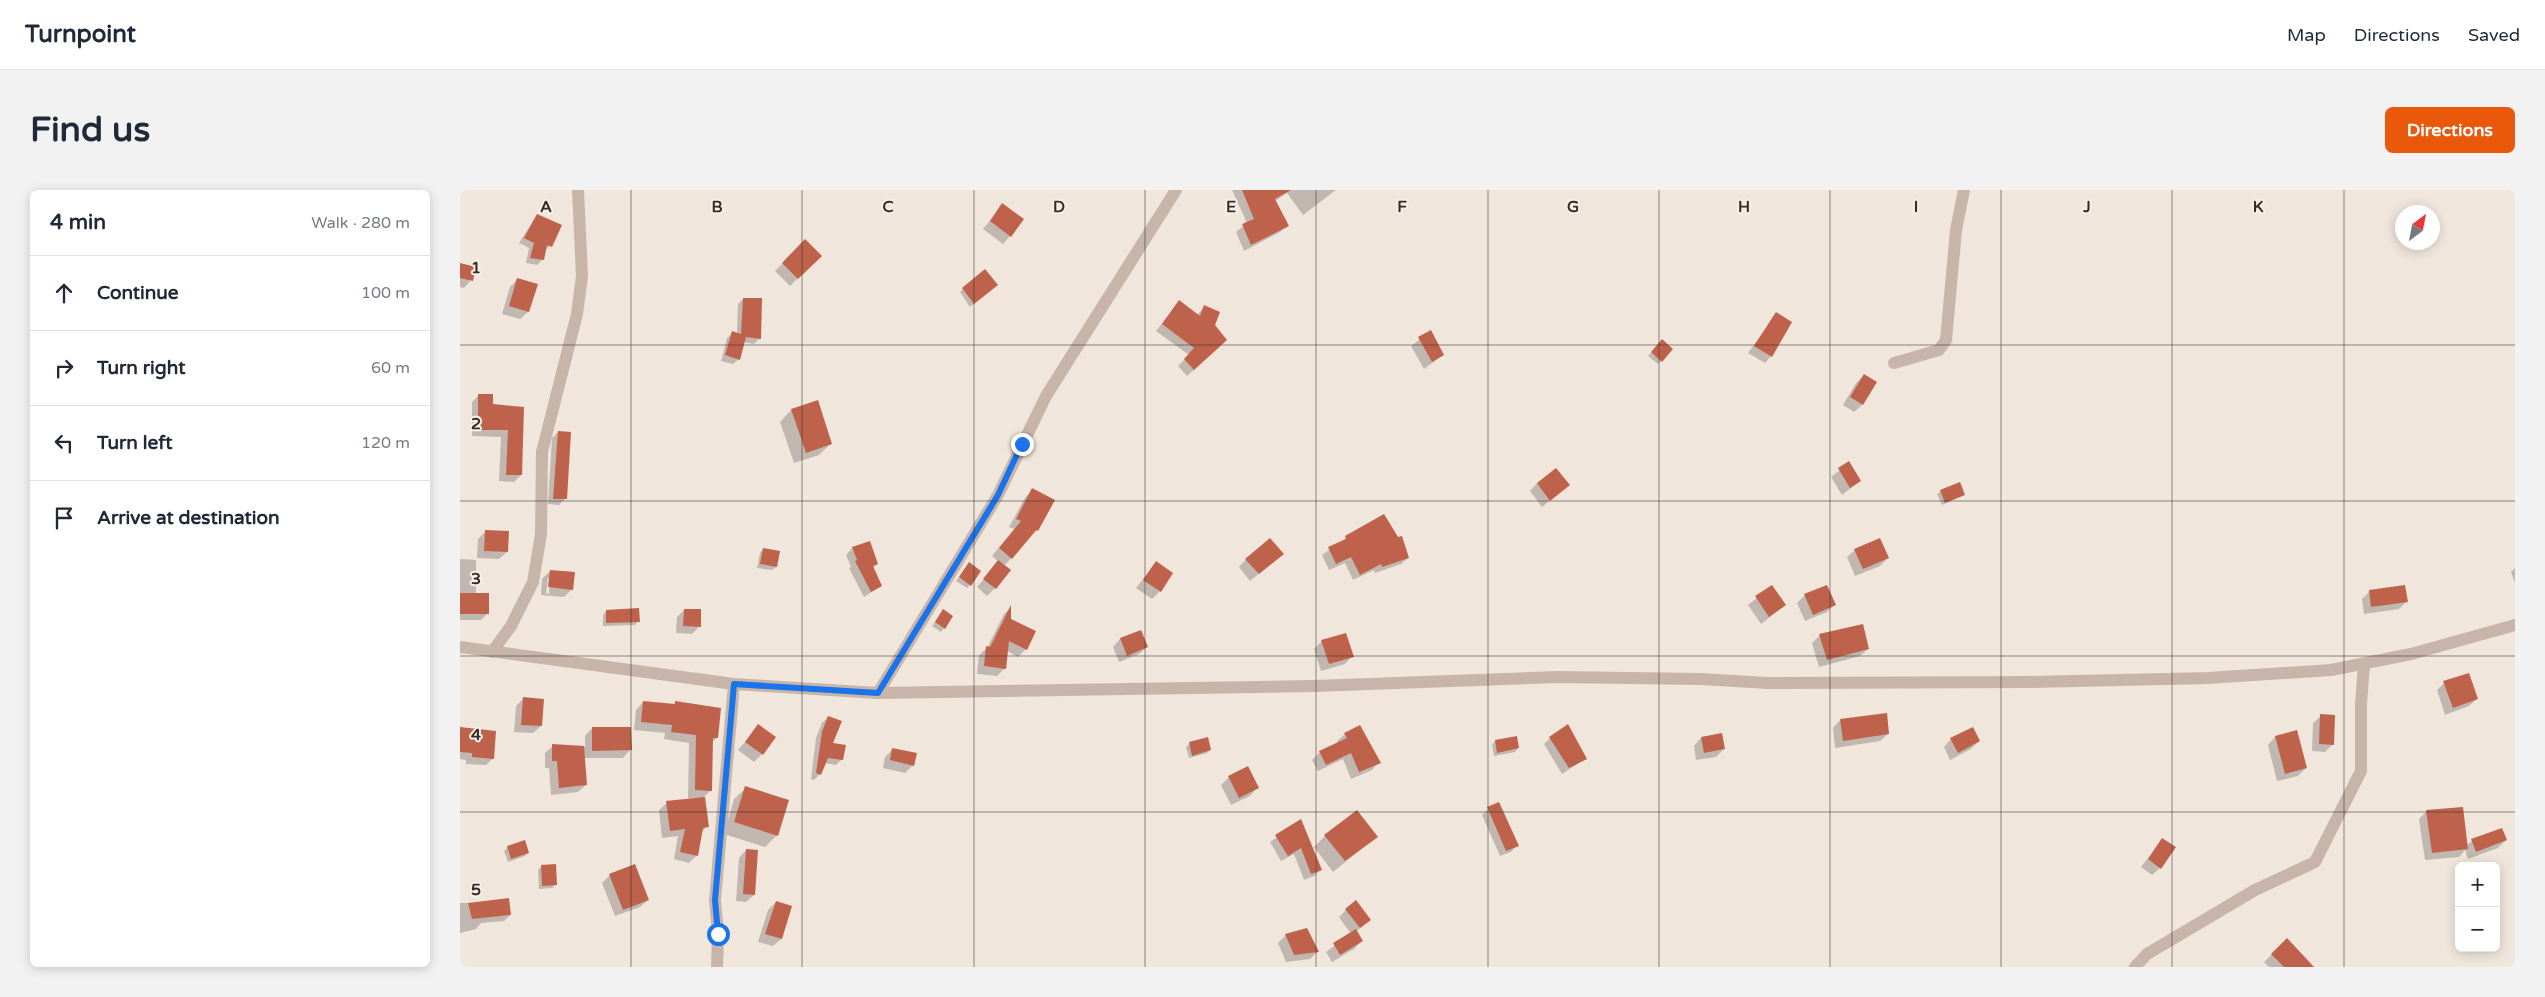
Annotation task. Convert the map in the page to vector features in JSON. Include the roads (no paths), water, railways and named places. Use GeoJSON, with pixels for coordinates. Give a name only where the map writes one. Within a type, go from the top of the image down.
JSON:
{"type":"FeatureCollection","features":[{"type":"Feature","properties":{"kind":"street"},"geometry":{"type":"LineString","coordinates":[[492,652],[511,626],[533,582],[541,534],[542,452],[577,314],[582,276],[578,190]]}},
{"type":"Feature","properties":{"kind":"street"},"geometry":{"type":"LineString","coordinates":[[878,693],[998,495],[1046,396],[1176,190]]}},
{"type":"Feature","properties":{"kind":"street"},"geometry":{"type":"LineString","coordinates":[[1894,363],[1938,350],[1946,340],[1956,230],[1964,190]]}},
{"type":"Feature","properties":{"kind":"street"},"geometry":{"type":"LineString","coordinates":[[460,656],[460,647],[734,684],[878,693],[1314,686],[1557,677],[1768,683],[2122,680],[2298,674],[2364,665],[2457,642],[2515,625]]}},
{"type":"Feature","properties":{"kind":"street"},"geometry":{"type":"LineString","coordinates":[[2135,967],[2147,954],[2255,890],[2315,862],[2361,771],[2361,704],[2364,665]]}},
{"type":"Feature","properties":{"kind":"street"},"geometry":{"type":"LineString","coordinates":[[717,967],[718,934],[715,900],[734,684]]}}]}
